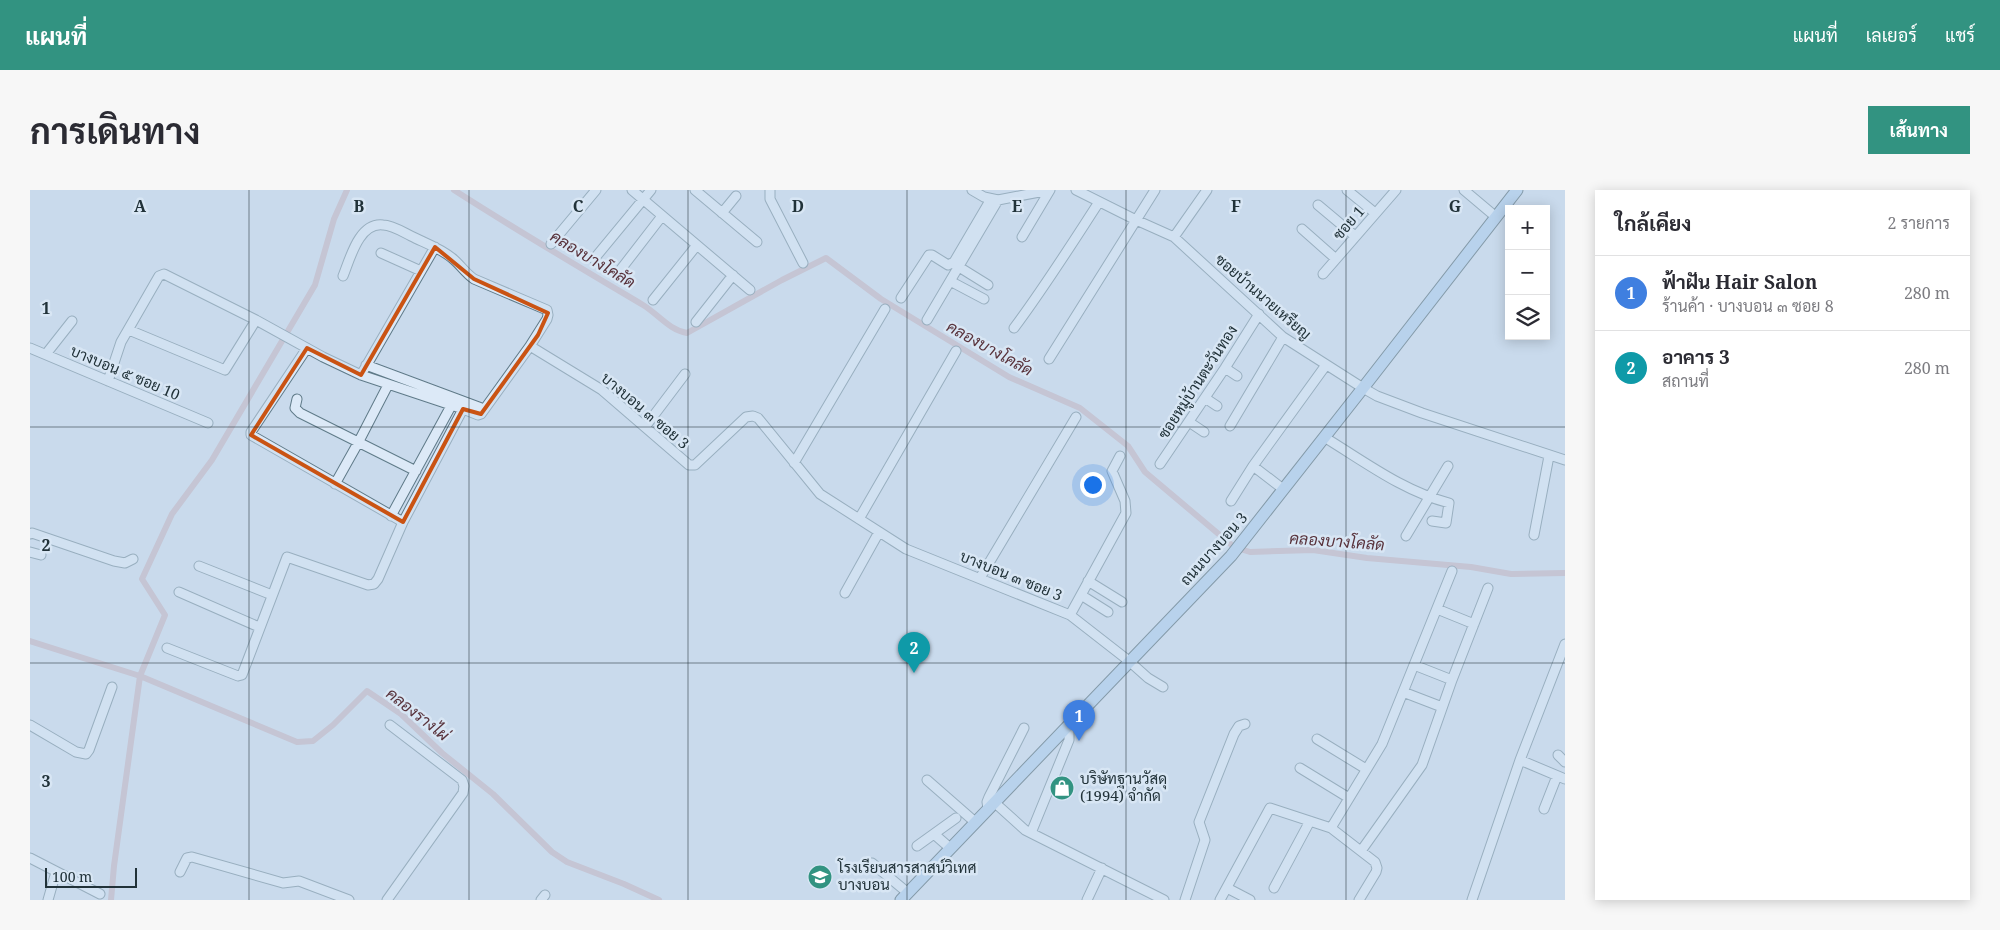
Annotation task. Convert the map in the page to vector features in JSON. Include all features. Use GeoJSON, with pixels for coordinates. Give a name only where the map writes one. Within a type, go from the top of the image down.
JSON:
{"type":"FeatureCollection","features":[{"type":"Feature","properties":{"kind":"main road","name":"ถนนบางบอน 3"},"geometry":{"type":"LineString","coordinates":[[904,896],[1231,556],[1517,190]]}},
{"type":"Feature","properties":{"kind":"street"},"geometry":{"type":"LineString","coordinates":[[551,244],[596,190]]}},
{"type":"Feature","properties":{"kind":"street"},"geometry":{"type":"LineString","coordinates":[[632,190],[750,290]]}},
{"type":"Feature","properties":{"kind":"street"},"geometry":{"type":"LineString","coordinates":[[594,259],[651,190]]}},
{"type":"Feature","properties":{"kind":"street"},"geometry":{"type":"LineString","coordinates":[[770,190],[770,199],[803,263]]}},
{"type":"Feature","properties":{"kind":"street"},"geometry":{"type":"LineString","coordinates":[[972,190],[991,197],[1050,190]]}},
{"type":"Feature","properties":{"kind":"street"},"geometry":{"type":"LineString","coordinates":[[1022,237],[1050,190]]}},
{"type":"Feature","properties":{"kind":"street","name":"ซอยบ้านนายเหรียญ"},"geometry":{"type":"LineString","coordinates":[[1077,190],[1174,237],[1283,337],[1376,396],[1565,460]]}},
{"type":"Feature","properties":{"kind":"street"},"geometry":{"type":"LineString","coordinates":[[1049,359],[1155,190]]}},
{"type":"Feature","properties":{"kind":"street"},"geometry":{"type":"LineString","coordinates":[[1174,237],[1207,190]]}},
{"type":"Feature","properties":{"kind":"street"},"geometry":{"type":"LineString","coordinates":[[1347,190],[1375,213]]}},
{"type":"Feature","properties":{"kind":"street","name":"ซอย 1"},"geometry":{"type":"LineString","coordinates":[[1323,274],[1395,190]]}},
{"type":"Feature","properties":{"kind":"street"},"geometry":{"type":"LineString","coordinates":[[1464,190],[1496,217]]}},
{"type":"Feature","properties":{"kind":"street"},"geometry":{"type":"LineString","coordinates":[[698,191],[757,242]]}},
{"type":"Feature","properties":{"kind":"street"},"geometry":{"type":"LineString","coordinates":[[722,213],[736,196]]}},
{"type":"Feature","properties":{"kind":"street"},"geometry":{"type":"LineString","coordinates":[[927,320],[959,267],[991,197]]}},
{"type":"Feature","properties":{"kind":"street"},"geometry":{"type":"LineString","coordinates":[[901,298],[929,256],[932,255],[948,265],[954,262],[991,197]]}},
{"type":"Feature","properties":{"kind":"street"},"geometry":{"type":"LineString","coordinates":[[1014,328],[1036,295],[1050,280],[1099,202]]}},
{"type":"Feature","properties":{"kind":"street"},"geometry":{"type":"LineString","coordinates":[[1318,205],[1355,236]]}},
{"type":"Feature","properties":{"kind":"street"},"geometry":{"type":"LineString","coordinates":[[618,273],[662,216]]}},
{"type":"Feature","properties":{"kind":"street"},"geometry":{"type":"LineString","coordinates":[[108,381],[122,342],[159,276],[164,274],[360,375],[479,415],[530,346],[547,319],[547,310],[474,278],[464,272],[450,256],[435,247],[386,225],[370,228],[359,240],[343,276]]}},
{"type":"Feature","properties":{"kind":"street"},"geometry":{"type":"LineString","coordinates":[[1302,229],[1336,259]]}},
{"type":"Feature","properties":{"kind":"street"},"geometry":{"type":"LineString","coordinates":[[653,300],[697,245]]}},
{"type":"Feature","properties":{"kind":"street"},"geometry":{"type":"LineString","coordinates":[[360,375],[435,247]]}},
{"type":"Feature","properties":{"kind":"street"},"geometry":{"type":"LineString","coordinates":[[381,253],[421,271]]}},
{"type":"Feature","properties":{"kind":"street"},"geometry":{"type":"LineString","coordinates":[[959,267],[988,285]]}},
{"type":"Feature","properties":{"kind":"street"},"geometry":{"type":"LineString","coordinates":[[696,322],[733,275]]}},
{"type":"Feature","properties":{"kind":"street"},"geometry":{"type":"LineString","coordinates":[[950,281],[984,299]]}},
{"type":"Feature","properties":{"kind":"street"},"geometry":{"type":"LineString","coordinates":[[794,463],[885,309]]}},
{"type":"Feature","properties":{"kind":"street","name":"ซอยหมู่บ้านตะวันทอง"},"geometry":{"type":"LineString","coordinates":[[1160,464],[1225,368],[1258,314]]}},
{"type":"Feature","properties":{"kind":"street"},"geometry":{"type":"LineString","coordinates":[[46,354],[72,320]]}},
{"type":"Feature","properties":{"kind":"street"},"geometry":{"type":"LineString","coordinates":[[129,330],[225,370],[260,322]]}},
{"type":"Feature","properties":{"kind":"street"},"geometry":{"type":"LineString","coordinates":[[1230,426],[1283,337]]}},
{"type":"Feature","properties":{"kind":"street","name":"บางบอน ๓ ซอย 3"},"geometry":{"type":"LineString","coordinates":[[530,346],[602,390],[686,464],[692,466],[698,463],[746,417],[753,416],[758,418],[816,491],[906,549],[1070,615],[1130,661],[1148,678],[1164,687]]}},
{"type":"Feature","properties":{"kind":"street","name":"บางบอน ๕ ซอย 10"},"geometry":{"type":"LineString","coordinates":[[30,348],[208,423]]}},
{"type":"Feature","properties":{"kind":"street"},"geometry":{"type":"LineString","coordinates":[[307,348],[251,432],[251,435],[402,522]]}},
{"type":"Feature","properties":{"kind":"street"},"geometry":{"type":"LineString","coordinates":[[860,519],[956,350]]}},
{"type":"Feature","properties":{"kind":"street"},"geometry":{"type":"LineString","coordinates":[[366,365],[484,409]]}},
{"type":"Feature","properties":{"kind":"street"},"geometry":{"type":"LineString","coordinates":[[1231,501],[1253,466],[1326,365]]}},
{"type":"Feature","properties":{"kind":"street"},"geometry":{"type":"LineString","coordinates":[[1225,368],[1237,376]]}},
{"type":"Feature","properties":{"kind":"street"},"geometry":{"type":"LineString","coordinates":[[645,428],[685,374]]}},
{"type":"Feature","properties":{"kind":"street"},"geometry":{"type":"LineString","coordinates":[[334,484],[388,385]]}},
{"type":"Feature","properties":{"kind":"street"},"geometry":{"type":"LineString","coordinates":[[1205,398],[1217,406]]}},
{"type":"Feature","properties":{"kind":"street"},"geometry":{"type":"LineString","coordinates":[[297,399],[296,411],[416,472]]}},
{"type":"Feature","properties":{"kind":"street"},"geometry":{"type":"LineString","coordinates":[[391,516],[451,406]]}},
{"type":"Feature","properties":{"kind":"street"},"geometry":{"type":"LineString","coordinates":[[167,648],[238,676],[244,672],[259,627],[287,556],[368,585],[374,584],[378,579],[402,522],[463,409]]}},
{"type":"Feature","properties":{"kind":"street"},"geometry":{"type":"LineString","coordinates":[[980,578],[1076,417]]}},
{"type":"Feature","properties":{"kind":"street"},"geometry":{"type":"LineString","coordinates":[[1189,422],[1204,432]]}},
{"type":"Feature","properties":{"kind":"street"},"geometry":{"type":"LineString","coordinates":[[1324,437],[1410,490],[1450,504],[1446,524],[1432,521]]}},
{"type":"Feature","properties":{"kind":"street"},"geometry":{"type":"LineString","coordinates":[[1070,615],[1126,513],[1125,501],[1112,471],[1120,456]]}},
{"type":"Feature","properties":{"kind":"street"},"geometry":{"type":"LineString","coordinates":[[1534,536],[1549,456]]}},
{"type":"Feature","properties":{"kind":"street"},"geometry":{"type":"LineString","coordinates":[[1253,466],[1283,489]]}},
{"type":"Feature","properties":{"kind":"street"},"geometry":{"type":"LineString","coordinates":[[1406,536],[1427,497],[1448,466]]}},
{"type":"Feature","properties":{"kind":"street"},"geometry":{"type":"LineString","coordinates":[[845,593],[879,532]]}},
{"type":"Feature","properties":{"kind":"street"},"geometry":{"type":"LineString","coordinates":[[30,534],[32,533],[114,561],[126,563],[133,559]]}},
{"type":"Feature","properties":{"kind":"street"},"geometry":{"type":"LineString","coordinates":[[30,552],[40,555]]}},
{"type":"Feature","properties":{"kind":"street"},"geometry":{"type":"LineString","coordinates":[[199,566],[272,596]]}},
{"type":"Feature","properties":{"kind":"street"},"geometry":{"type":"LineString","coordinates":[[1331,828],[1382,744],[1452,571]]}},
{"type":"Feature","properties":{"kind":"street"},"geometry":{"type":"LineString","coordinates":[[1088,581],[1122,602]]}},
{"type":"Feature","properties":{"kind":"street"},"geometry":{"type":"LineString","coordinates":[[1362,851],[1422,765],[1452,680],[1488,588]]}},
{"type":"Feature","properties":{"kind":"street"},"geometry":{"type":"LineString","coordinates":[[179,592],[259,627]]}},
{"type":"Feature","properties":{"kind":"street"},"geometry":{"type":"LineString","coordinates":[[1081,595],[1108,612]]}},
{"type":"Feature","properties":{"kind":"street"},"geometry":{"type":"LineString","coordinates":[[1437,609],[1474,624]]}},
{"type":"Feature","properties":{"kind":"street"},"geometry":{"type":"LineString","coordinates":[[1472,900],[1520,760],[1565,644]]}},
{"type":"Feature","properties":{"kind":"street"},"geometry":{"type":"LineString","coordinates":[[1414,665],[1452,680]]}},
{"type":"Feature","properties":{"kind":"street"},"geometry":{"type":"LineString","coordinates":[[30,725],[76,752],[86,754],[112,687]]}},
{"type":"Feature","properties":{"kind":"street"},"geometry":{"type":"LineString","coordinates":[[1403,692],[1442,707]]}},
{"type":"Feature","properties":{"kind":"street"},"geometry":{"type":"LineString","coordinates":[[1185,900],[1205,840],[1199,822],[1234,734],[1239,726],[1244,724]]}},
{"type":"Feature","properties":{"kind":"street"},"geometry":{"type":"LineString","coordinates":[[387,900],[462,793],[464,786],[462,780],[390,725]]}},
{"type":"Feature","properties":{"kind":"street"},"geometry":{"type":"LineString","coordinates":[[1031,833],[1069,740],[1069,725]]}},
{"type":"Feature","properties":{"kind":"street"},"geometry":{"type":"LineString","coordinates":[[1024,728],[987,802],[1025,830],[1164,900]]}},
{"type":"Feature","properties":{"kind":"street"},"geometry":{"type":"LineString","coordinates":[[1317,739],[1366,769]]}},
{"type":"Feature","properties":{"kind":"street"},"geometry":{"type":"LineString","coordinates":[[1520,760],[1561,777],[1544,809]]}},
{"type":"Feature","properties":{"kind":"street"},"geometry":{"type":"LineString","coordinates":[[1300,768],[1349,798]]}},
{"type":"Feature","properties":{"kind":"street"},"geometry":{"type":"LineString","coordinates":[[927,780],[975,822]]}},
{"type":"Feature","properties":{"kind":"street"},"geometry":{"type":"LineString","coordinates":[[1220,900],[1268,809],[1272,808],[1331,828],[1375,862],[1377,868],[1359,900]]}},
{"type":"Feature","properties":{"kind":"street"},"geometry":{"type":"LineString","coordinates":[[917,846],[956,818]]}},
{"type":"Feature","properties":{"kind":"street"},"geometry":{"type":"LineString","coordinates":[[1274,888],[1310,821]]}},
{"type":"Feature","properties":{"kind":"street"},"geometry":{"type":"LineString","coordinates":[[934,834],[950,848]]}},
{"type":"Feature","properties":{"kind":"street"},"geometry":{"type":"LineString","coordinates":[[180,872],[188,858],[192,856],[283,883],[299,880],[349,900]]}},
{"type":"Feature","properties":{"kind":"street"},"geometry":{"type":"LineString","coordinates":[[30,858],[100,894]]}},
{"type":"Feature","properties":{"kind":"street"},"geometry":{"type":"LineString","coordinates":[[872,863],[904,896]]}},
{"type":"Feature","properties":{"kind":"street"},"geometry":{"type":"LineString","coordinates":[[1087,900],[1102,868]]}},
{"type":"Feature","properties":{"kind":"street"},"geometry":{"type":"LineString","coordinates":[[48,900],[56,872]]}},
{"type":"Feature","properties":{"kind":"street"},"geometry":{"type":"LineString","coordinates":[[1227,888],[1250,900]]}},
{"type":"Feature","properties":{"kind":"highlighted area"},"geometry":{"type":"Polygon","coordinates":[[[435,247],[474,279],[548,313],[538,335],[481,414],[463,409],[403,522],[251,435],[307,348],[361,375],[435,247]]]}},
{"type":"Feature","properties":{"kind":"waterway"},"geometry":{"type":"LineString","coordinates":[[111,900],[140,676],[165,615],[142,579],[172,514],[212,460],[315,285],[334,219],[347,190]]}},
{"type":"Feature","properties":{"kind":"waterway","name":"คลองบางโคลัด"},"geometry":{"type":"LineString","coordinates":[[454,190],[643,305],[675,329],[687,333],[782,280],[826,258],[881,299],[1009,377],[1080,408],[1128,446],[1145,472],[1234,547],[1250,552],[1313,550],[1367,558],[1471,567],[1511,574],[1565,573]]}},
{"type":"Feature","properties":{"kind":"waterway","name":"คลองรางไผ่"},"geometry":{"type":"LineString","coordinates":[[30,641],[140,676],[297,742],[313,741],[333,725],[367,691],[401,714],[442,753],[493,794],[552,852],[567,862],[659,900]]}},
{"type":"Feature","properties":{"kind":"place","name":"อาคาร 3"},"geometry":{"type":"Point","coordinates":[914,673]}},
{"type":"Feature","properties":{"kind":"place","name":"ฟ้าฝัน Hair Salon"},"geometry":{"type":"Point","coordinates":[1079,741]}},
{"type":"Feature","properties":{"kind":"place","name":"บริษัทฐานวัสดุ (1994) จำกัด"},"geometry":{"type":"Point","coordinates":[1062,788]}},
{"type":"Feature","properties":{"kind":"place","name":"โรงเรียนสารสาสน์วิเทศ บางบอน"},"geometry":{"type":"Point","coordinates":[820,877]}}]}
